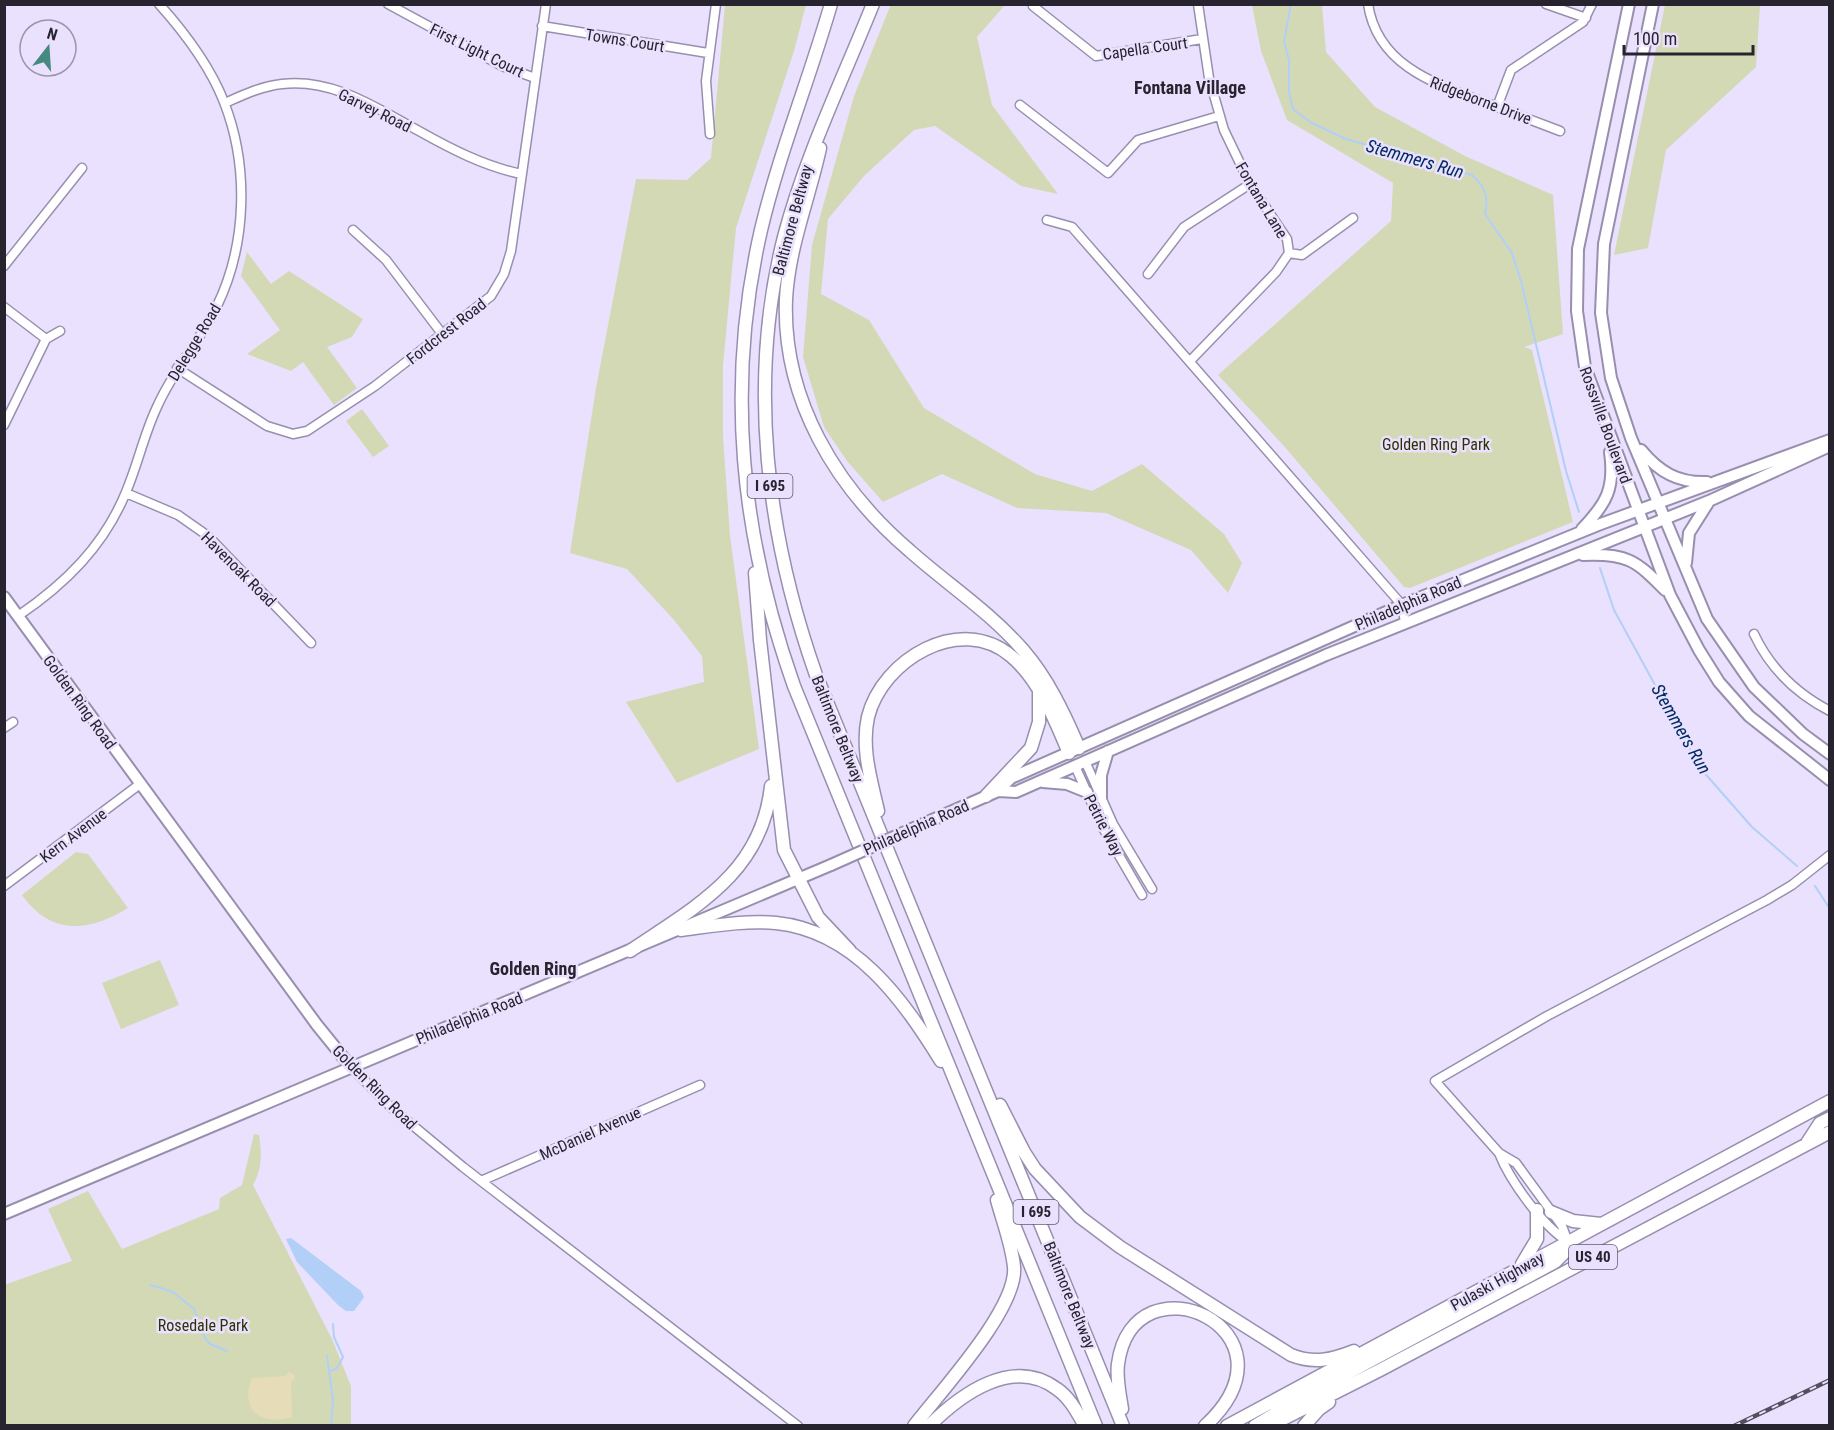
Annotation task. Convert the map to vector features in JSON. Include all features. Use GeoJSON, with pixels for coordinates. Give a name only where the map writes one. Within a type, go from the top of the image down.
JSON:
{"type":"FeatureCollection","features":[{"type":"Feature","properties":{"kind":"highway","name":"Baltimore Beltway"},"geometry":{"type":"LineString","coordinates":[[831,4],[770,200],[748,301],[742,371],[741,429],[744,476],[755,551],[769,608],[794,686],[1096,1425]]}},
{"type":"Feature","properties":{"kind":"highway","name":"Baltimore Beltway"},"geometry":{"type":"LineString","coordinates":[[873,4],[797,193],[775,284],[766,379],[768,475],[777,537],[798,622],[845,749],[1124,1425]]}},
{"type":"Feature","properties":{"kind":"highway"},"geometry":{"type":"LineString","coordinates":[[827,118],[793,240],[786,296],[786,326],[792,363],[808,417],[838,474],[866,510],[1022,649],[1051,688],[1074,750]]}},
{"type":"Feature","properties":{"kind":"highway"},"geometry":{"type":"LineString","coordinates":[[755,551],[755,595],[784,850],[797,880],[818,917],[850,951],[879,976],[906,1007],[961,1093]]}},
{"type":"Feature","properties":{"kind":"highway"},"geometry":{"type":"LineString","coordinates":[[886,844],[868,766],[865,736],[875,697],[895,669],[917,652],[953,642],[974,641],[994,646],[1009,654],[1027,673],[1074,750]]}},
{"type":"Feature","properties":{"kind":"highway"},"geometry":{"type":"LineString","coordinates":[[992,793],[1031,748],[1039,722],[1039,691]]}},
{"type":"Feature","properties":{"kind":"highway"},"geometry":{"type":"LineString","coordinates":[[630,951],[705,900],[734,874],[751,850],[761,827],[770,796],[774,758]]}},
{"type":"Feature","properties":{"kind":"highway"},"geometry":{"type":"LineString","coordinates":[[681,930],[749,922],[777,923],[815,933],[850,951]]}},
{"type":"Feature","properties":{"kind":"highway"},"geometry":{"type":"LineString","coordinates":[[957,1017],[1024,1152],[1064,1203],[1097,1231],[1281,1350],[1302,1359],[1324,1361],[1337,1358],[1394,1336]]}},
{"type":"Feature","properties":{"kind":"highway","name":"Pulaski Highway"},"geometry":{"type":"LineString","coordinates":[[1227,1425],[1830,1101]]}},
{"type":"Feature","properties":{"kind":"highway"},"geometry":{"type":"LineString","coordinates":[[1807,1144],[1820,1123],[1830,1118]]}},
{"type":"Feature","properties":{"kind":"highway","name":"Pulaski Highway"},"geometry":{"type":"LineString","coordinates":[[1269,1425],[1380,1370],[1830,1132]]}},
{"type":"Feature","properties":{"kind":"highway"},"geometry":{"type":"LineString","coordinates":[[914,1425],[994,1322],[1012,1288],[1014,1268],[982,1147]]}},
{"type":"Feature","properties":{"kind":"highway"},"geometry":{"type":"LineString","coordinates":[[1518,1269],[1537,1239],[1537,1210]]}},
{"type":"Feature","properties":{"kind":"highway"},"geometry":{"type":"LineString","coordinates":[[1551,1212],[1574,1221],[1602,1224]]}},
{"type":"Feature","properties":{"kind":"highway"},"geometry":{"type":"LineString","coordinates":[[1255,1425],[1555,1262],[1564,1253],[1568,1242]]}},
{"type":"Feature","properties":{"kind":"highway"},"geometry":{"type":"LineString","coordinates":[[1124,1425],[1117,1374],[1124,1343],[1143,1318],[1154,1312],[1180,1308],[1196,1311],[1213,1319],[1230,1338],[1237,1357],[1237,1375],[1229,1396],[1205,1425]]}},
{"type":"Feature","properties":{"kind":"highway"},"geometry":{"type":"LineString","coordinates":[[1304,1425],[1319,1409],[1380,1370]]}},
{"type":"Feature","properties":{"kind":"highway"},"geometry":{"type":"LineString","coordinates":[[929,1425],[975,1390],[1013,1376],[1038,1379],[1057,1388],[1085,1425]]}},
{"type":"Feature","properties":{"kind":"main road","name":"Rossville Boulevard"},"geometry":{"type":"LineString","coordinates":[[1629,4],[1586,204],[1577,274],[1581,352],[1607,431],[1670,596],[1708,665],[1735,701],[1765,731],[1830,780]]}},
{"type":"Feature","properties":{"kind":"main road","name":"Rossville Boulevard"},"geometry":{"type":"LineString","coordinates":[[1653,4],[1608,216],[1601,275],[1605,349],[1611,378],[1632,438],[1707,619],[1754,687],[1803,734],[1830,754]]}},
{"type":"Feature","properties":{"kind":"main road"},"geometry":{"type":"LineString","coordinates":[[1579,533],[1598,512],[1611,485],[1613,471],[1607,431]]}},
{"type":"Feature","properties":{"kind":"main road"},"geometry":{"type":"LineString","coordinates":[[1632,438],[1654,466],[1672,477],[1693,482],[1720,481]]}},
{"type":"Feature","properties":{"kind":"main road","name":"Philadelphia Road"},"geometry":{"type":"LineString","coordinates":[[4,1214],[797,880],[992,793],[1011,778],[1402,605],[1637,510],[1830,440]]}},
{"type":"Feature","properties":{"kind":"main road","name":"Philadelphia Road"},"geometry":{"type":"LineString","coordinates":[[992,793],[1016,792],[1405,622],[1666,519],[1830,446]]}},
{"type":"Feature","properties":{"kind":"main road"},"geometry":{"type":"LineString","coordinates":[[1686,569],[1689,533],[1709,501]]}},
{"type":"Feature","properties":{"kind":"main road"},"geometry":{"type":"LineString","coordinates":[[1570,556],[1612,554],[1634,561],[1650,573],[1670,596]]}},
{"type":"Feature","properties":{"kind":"main road","name":"Golden Ring Road"},"geometry":{"type":"LineString","coordinates":[[4,597],[351,1067]]}},
{"type":"Feature","properties":{"kind":"main road","name":"Petrie Way"},"geometry":{"type":"LineString","coordinates":[[1074,750],[1080,764]]}},
{"type":"Feature","properties":{"kind":"main road"},"geometry":{"type":"LineString","coordinates":[[1101,798],[1100,781],[1108,751]]}},
{"type":"Feature","properties":{"kind":"main road"},"geometry":{"type":"LineString","coordinates":[[1040,782],[1067,784],[1087,792]]}},
{"type":"Feature","properties":{"kind":"street","name":"Delegge Road"},"geometry":{"type":"LineString","coordinates":[[18,616],[56,589],[78,568],[99,542],[126,493],[154,414],[177,368],[217,307],[228,278],[237,242],[241,186],[237,152],[225,103],[198,54],[159,4]]}},
{"type":"Feature","properties":{"kind":"street","name":"First Light Court"},"geometry":{"type":"LineString","coordinates":[[388,4],[502,66],[535,78]]}},
{"type":"Feature","properties":{"kind":"street","name":"Fordcrest Road"},"geometry":{"type":"LineString","coordinates":[[177,368],[267,426],[286,433],[301,433],[319,425],[443,335],[491,296],[500,282],[511,250],[546,4]]}},
{"type":"Feature","properties":{"kind":"street"},"geometry":{"type":"LineString","coordinates":[[710,134],[706,81],[716,4]]}},
{"type":"Feature","properties":{"kind":"street","name":"Fontana Lane"},"geometry":{"type":"LineString","coordinates":[[1190,361],[1276,272],[1289,253],[1287,239],[1250,184],[1219,116],[1202,39],[1198,4]]}},
{"type":"Feature","properties":{"kind":"street","name":"Ridgeborne Drive"},"geometry":{"type":"LineString","coordinates":[[1368,4],[1372,24],[1379,38],[1404,66],[1431,82],[1560,131]]}},
{"type":"Feature","properties":{"kind":"street"},"geometry":{"type":"LineString","coordinates":[[1546,4],[1586,18]]}},
{"type":"Feature","properties":{"kind":"street"},"geometry":{"type":"LineString","coordinates":[[1497,107],[1507,76],[1516,65],[1566,34],[1586,18],[1592,4]]}},
{"type":"Feature","properties":{"kind":"street","name":"Capella Court"},"geometry":{"type":"LineString","coordinates":[[1033,6],[1096,56],[1202,39]]}},
{"type":"Feature","properties":{"kind":"street","name":"Towns Court"},"geometry":{"type":"LineString","coordinates":[[542,26],[708,53]]}},
{"type":"Feature","properties":{"kind":"street","name":"Garvey Road"},"geometry":{"type":"LineString","coordinates":[[225,103],[280,84],[303,83],[334,89],[361,99],[474,160],[521,174]]}},
{"type":"Feature","properties":{"kind":"street"},"geometry":{"type":"LineString","coordinates":[[1020,105],[1108,173],[1138,140],[1219,116]]}},
{"type":"Feature","properties":{"kind":"street"},"geometry":{"type":"LineString","coordinates":[[4,266],[82,168]]}},
{"type":"Feature","properties":{"kind":"street"},"geometry":{"type":"LineString","coordinates":[[1148,274],[1184,227],[1250,184]]}},
{"type":"Feature","properties":{"kind":"street"},"geometry":{"type":"LineString","coordinates":[[1289,253],[1302,255],[1353,218]]}},
{"type":"Feature","properties":{"kind":"street"},"geometry":{"type":"LineString","coordinates":[[1047,220],[1072,227],[1402,605],[1405,622]]}},
{"type":"Feature","properties":{"kind":"street"},"geometry":{"type":"LineString","coordinates":[[354,230],[386,260],[443,335]]}},
{"type":"Feature","properties":{"kind":"street"},"geometry":{"type":"LineString","coordinates":[[4,307],[46,339]]}},
{"type":"Feature","properties":{"kind":"street"},"geometry":{"type":"LineString","coordinates":[[4,425],[46,339],[60,331]]}},
{"type":"Feature","properties":{"kind":"street","name":"Havenoak Road"},"geometry":{"type":"LineString","coordinates":[[126,493],[178,514],[208,536],[310,643]]}},
{"type":"Feature","properties":{"kind":"street"},"geometry":{"type":"LineString","coordinates":[[1754,634],[1766,656],[1782,675],[1799,692],[1830,711]]}},
{"type":"Feature","properties":{"kind":"street"},"geometry":{"type":"LineString","coordinates":[[4,728],[13,722]]}},
{"type":"Feature","properties":{"kind":"street","name":"Petrie Way"},"geometry":{"type":"LineString","coordinates":[[1080,764],[1087,792],[1106,834],[1142,895]]}},
{"type":"Feature","properties":{"kind":"street","name":"Petrie Way"},"geometry":{"type":"LineString","coordinates":[[1080,764],[1152,889]]}},
{"type":"Feature","properties":{"kind":"street","name":"Kern Avenue"},"geometry":{"type":"LineString","coordinates":[[4,886],[141,784]]}},
{"type":"Feature","properties":{"kind":"street"},"geometry":{"type":"LineString","coordinates":[[1568,1242],[1562,1226],[1516,1163],[1499,1153],[1435,1081],[1547,1016],[1767,900],[1792,885],[1830,855]]}},
{"type":"Feature","properties":{"kind":"street","name":"Golden Ring Road"},"geometry":{"type":"LineString","coordinates":[[351,1067],[393,1109],[481,1181],[798,1425]]}},
{"type":"Feature","properties":{"kind":"street","name":"McDaniel Avenue"},"geometry":{"type":"LineString","coordinates":[[481,1181],[700,1085]]}},
{"type":"Feature","properties":{"kind":"street"},"geometry":{"type":"LineString","coordinates":[[1499,1153],[1505,1168],[1553,1232],[1568,1242]]}},
{"type":"Feature","properties":{"kind":"green space"},"geometry":{"type":"Polygon","coordinates":[[[891,4],[1005,5],[977,37],[992,105],[1058,194],[1021,186],[935,126],[914,130],[864,176],[828,219],[821,294],[869,320],[924,408],[1035,474],[1092,491],[1142,464],[1224,534],[1242,563],[1228,593],[1191,550],[1106,513],[1017,508],[942,474],[883,502],[847,461],[824,427],[803,357],[812,245],[854,96],[891,4]]]}},
{"type":"Feature","properties":{"kind":"green space"},"geometry":{"type":"Polygon","coordinates":[[[725,5],[806,5],[794,51],[736,228],[723,365],[723,437],[730,536],[759,749],[677,783],[626,702],[704,682],[702,656],[674,620],[627,569],[570,553],[596,388],[636,179],[687,180],[711,158],[725,5]]]}},
{"type":"Feature","properties":{"kind":"green space","name":"Golden Ring Park"},"geometry":{"type":"Polygon","coordinates":[[[1252,5],[1322,5],[1326,52],[1375,107],[1465,156],[1553,195],[1563,334],[1524,347],[1532,350],[1573,522],[1410,588],[1404,587],[1284,446],[1218,375],[1391,221],[1393,183],[1287,120],[1261,51],[1252,5]]]}},
{"type":"Feature","properties":{"kind":"green space"},"geometry":{"type":"Polygon","coordinates":[[[1665,5],[1760,5],[1756,67],[1666,150],[1648,248],[1614,255],[1665,5]]]}},
{"type":"Feature","properties":{"kind":"green space"},"geometry":{"type":"Polygon","coordinates":[[[247,252],[271,284],[289,271],[363,319],[352,337],[327,347],[357,388],[334,405],[303,362],[291,371],[247,354],[280,330],[241,276],[247,252]]]}},
{"type":"Feature","properties":{"kind":"green space"},"geometry":{"type":"Polygon","coordinates":[[[362,409],[389,446],[373,457],[346,421],[362,409]]]}},
{"type":"Feature","properties":{"kind":"green space"},"geometry":{"type":"Polygon","coordinates":[[[76,852],[88,854],[128,908],[99,922],[71,926],[45,918],[33,908],[22,895],[76,852]]]}},
{"type":"Feature","properties":{"kind":"green space"},"geometry":{"type":"Polygon","coordinates":[[[160,960],[179,1005],[121,1029],[102,983],[160,960]]]}},
{"type":"Feature","properties":{"kind":"green space","name":"Rosedale Park"},"geometry":{"type":"Polygon","coordinates":[[[254,1134],[259,1135],[261,1155],[260,1167],[253,1185],[332,1339],[351,1386],[351,1425],[5,1425],[4,1285],[72,1261],[48,1209],[88,1191],[122,1249],[219,1209],[220,1198],[242,1185],[254,1134]]]}},
{"type":"Feature","properties":{"kind":"sand"},"geometry":{"type":"Polygon","coordinates":[[[289,1372],[294,1375],[295,1379],[291,1382],[292,1417],[271,1419],[255,1413],[248,1399],[252,1378],[285,1376],[289,1372]]]}},
{"type":"Feature","properties":{"kind":"water"},"geometry":{"type":"Polygon","coordinates":[[[291,1238],[361,1291],[364,1297],[354,1311],[346,1311],[338,1305],[297,1262],[286,1239],[291,1238]]]}},
{"type":"Feature","properties":{"kind":"waterway","name":"Stemmers Run"},"geometry":{"type":"LineString","coordinates":[[1291,4],[1284,41],[1289,60],[1289,92],[1293,109],[1310,122],[1346,139],[1472,175],[1483,188],[1486,197],[1485,214],[1512,253],[1521,281],[1566,471],[1579,512]]}},
{"type":"Feature","properties":{"kind":"waterway","name":"Stemmers Run"},"geometry":{"type":"LineString","coordinates":[[1600,568],[1614,610],[1701,769],[1752,827],[1797,866]]}},
{"type":"Feature","properties":{"kind":"waterway","name":"Stemmers Run"},"geometry":{"type":"LineString","coordinates":[[1815,886],[1830,909]]}},
{"type":"Feature","properties":{"kind":"waterway"},"geometry":{"type":"LineString","coordinates":[[151,1285],[173,1292],[194,1309],[205,1338],[210,1344],[227,1351]]}},
{"type":"Feature","properties":{"kind":"waterway"},"geometry":{"type":"LineString","coordinates":[[331,1371],[337,1368],[343,1357],[334,1337],[333,1324]]}},
{"type":"Feature","properties":{"kind":"waterway"},"geometry":{"type":"LineString","coordinates":[[327,1356],[333,1400],[331,1426]]}},
{"type":"Feature","properties":{"kind":"railway"},"geometry":{"type":"LineString","coordinates":[[1734,1426],[1830,1380]]}},
{"type":"Feature","properties":{"kind":"district","name":"Fontana Village"},"geometry":{"type":"Point","coordinates":[1190,88]}},
{"type":"Feature","properties":{"kind":"district","name":"Golden Ring"},"geometry":{"type":"Point","coordinates":[533,969]}}]}
